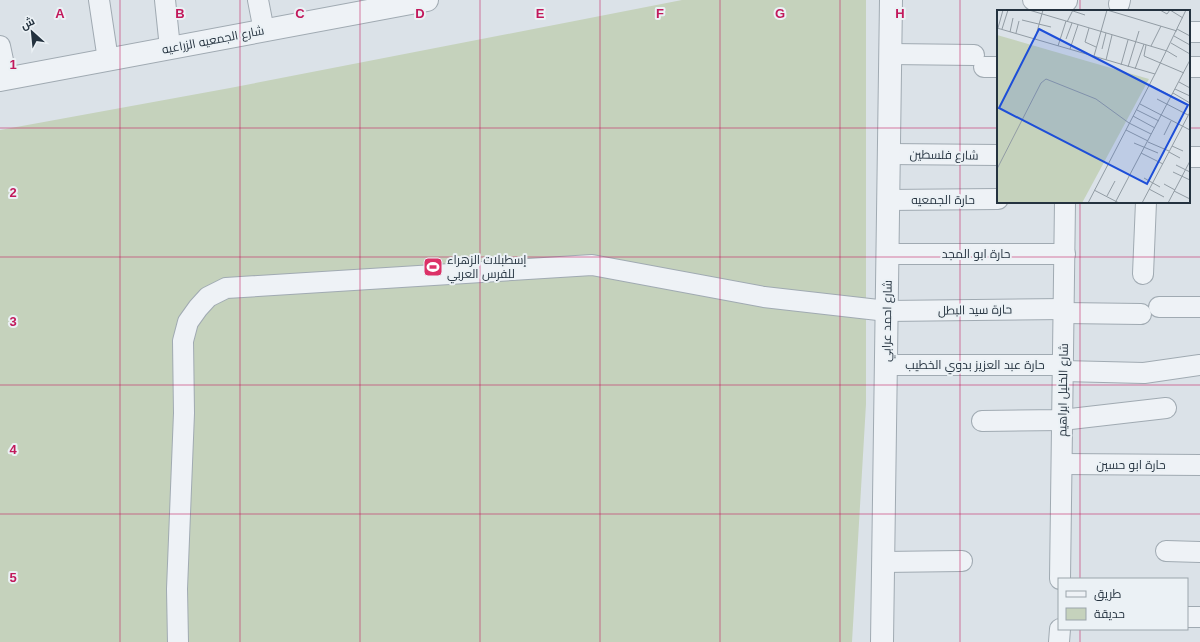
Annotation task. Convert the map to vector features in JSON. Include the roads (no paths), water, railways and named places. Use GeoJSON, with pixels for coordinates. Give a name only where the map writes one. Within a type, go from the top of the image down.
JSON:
{"type":"FeatureCollection","features":[{"type":"Feature","properties":{"kind":"street"},"geometry":{"type":"LineString","coordinates":[[99,0],[108,60]]}},
{"type":"Feature","properties":{"kind":"street"},"geometry":{"type":"LineString","coordinates":[[165,0],[170,48]]}},
{"type":"Feature","properties":{"kind":"street"},"geometry":{"type":"LineString","coordinates":[[258,0],[264,31]]}},
{"type":"Feature","properties":{"kind":"street","name":"شارع الجمعيه الزراعيه"},"geometry":{"type":"LineString","coordinates":[[3,79],[427,0]]}},
{"type":"Feature","properties":{"kind":"street","name":"شارع احمد عرابي"},"geometry":{"type":"LineString","coordinates":[[882,642],[891,0]]}},
{"type":"Feature","properties":{"kind":"street"},"geometry":{"type":"LineString","coordinates":[[1033,0],[1067,4]]}},
{"type":"Feature","properties":{"kind":"street"},"geometry":{"type":"LineString","coordinates":[[0,46],[3,79]]}},
{"type":"Feature","properties":{"kind":"street"},"geometry":{"type":"LineString","coordinates":[[890,54],[985,63]]}},
{"type":"Feature","properties":{"kind":"street","name":"شارع فلسطين"},"geometry":{"type":"LineString","coordinates":[[889,154],[997,155]]}},
{"type":"Feature","properties":{"kind":"street","name":"حارة الجمعيه"},"geometry":{"type":"LineString","coordinates":[[888,200],[997,199]]}},
{"type":"Feature","properties":{"kind":"street","name":"شارع الخليل ابراهيم"},"geometry":{"type":"LineString","coordinates":[[1060,578],[1065,203]]}},
{"type":"Feature","properties":{"kind":"street"},"geometry":{"type":"LineString","coordinates":[[1144,274],[1146,203]]}},
{"type":"Feature","properties":{"kind":"street","name":"حارة ابو المجد"},"geometry":{"type":"LineString","coordinates":[[888,254],[1065,254]]}},
{"type":"Feature","properties":{"kind":"street","name":"حارة سيد البطل"},"geometry":{"type":"LineString","coordinates":[[178,642],[177,589],[184,413],[183,341],[188,322],[198,308],[208,298],[226,288],[592,265],[764,297],[887,311],[1064,311],[1200,308]]}},
{"type":"Feature","properties":{"kind":"street","name":"حارة عبد العزيز بدوي الخطيب"},"geometry":{"type":"LineString","coordinates":[[886,365],[1063,368],[1144,373],[1200,364]]}},
{"type":"Feature","properties":{"kind":"street"},"geometry":{"type":"LineString","coordinates":[[982,421],[1062,420],[1166,408]]}},
{"type":"Feature","properties":{"kind":"street","name":"حارة ابو حسين"},"geometry":{"type":"LineString","coordinates":[[1062,464],[1200,465]]}},
{"type":"Feature","properties":{"kind":"street"},"geometry":{"type":"LineString","coordinates":[[1166,551],[1200,552]]}},
{"type":"Feature","properties":{"kind":"street"},"geometry":{"type":"LineString","coordinates":[[883,562],[962,561]]}},
{"type":"Feature","properties":{"kind":"street"},"geometry":{"type":"LineString","coordinates":[[1188,617],[1200,617]]}},
{"type":"Feature","properties":{"kind":"street"},"geometry":{"type":"LineString","coordinates":[[1059,642],[1060,630]]}},
{"type":"Feature","properties":{"kind":"place","name":"إسطبلات الزهراء للفرس العربي"},"geometry":{"type":"Point","coordinates":[433,267]}}]}
